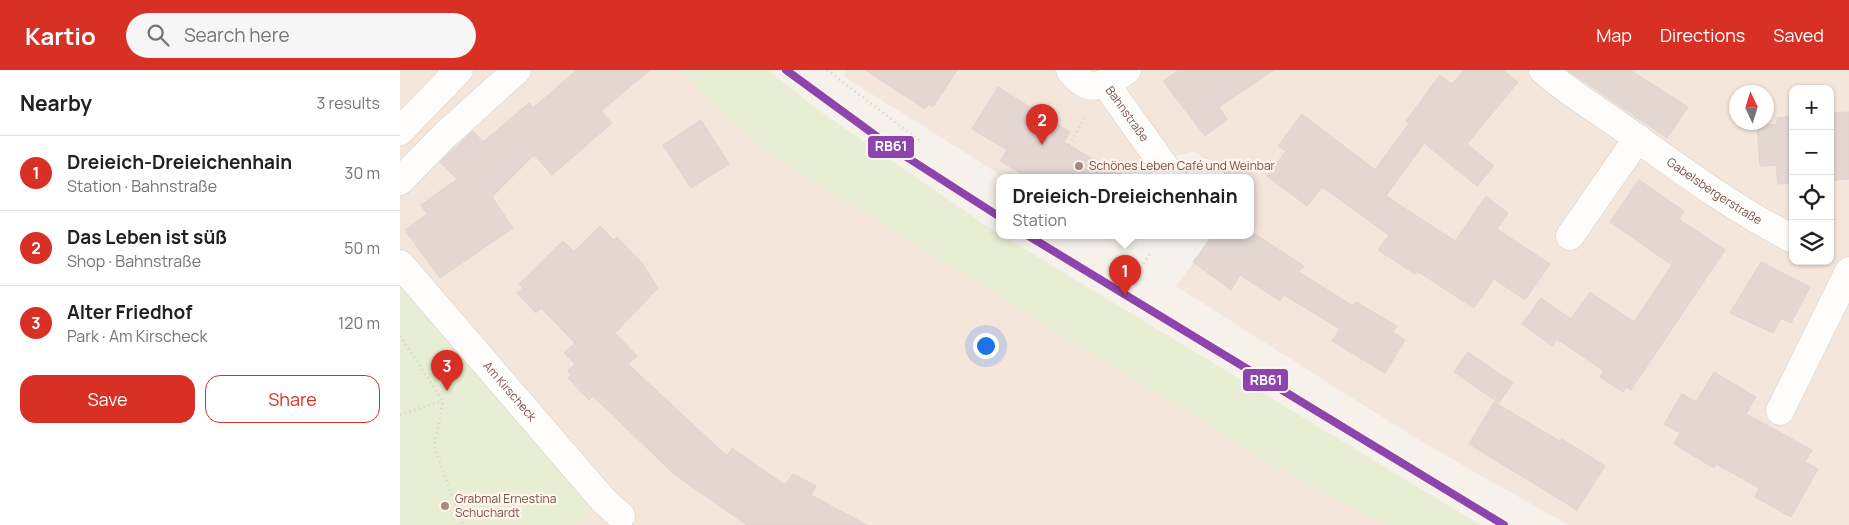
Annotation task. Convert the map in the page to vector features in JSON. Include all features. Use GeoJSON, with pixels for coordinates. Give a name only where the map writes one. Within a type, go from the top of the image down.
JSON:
{"type":"FeatureCollection","features":[{"type":"Feature","properties":{"kind":"street"},"geometry":{"type":"LineString","coordinates":[[400,132],[458,70]]}},
{"type":"Feature","properties":{"kind":"street"},"geometry":{"type":"LineString","coordinates":[[400,181],[445,135],[517,70]]}},
{"type":"Feature","properties":{"kind":"street","name":"Bahnstraße"},"geometry":{"type":"LineString","coordinates":[[1070,70],[1082,82],[1093,86],[1116,76],[1170,174]]}},
{"type":"Feature","properties":{"kind":"street","name":"Gabelsbergerstraße"},"geometry":{"type":"LineString","coordinates":[[1543,70],[1736,206],[1789,237]]}},
{"type":"Feature","properties":{"kind":"street"},"geometry":{"type":"LineString","coordinates":[[1570,236],[1638,138]]}},
{"type":"Feature","properties":{"kind":"street"},"geometry":{"type":"LineString","coordinates":[[1780,411],[1849,270],[1834,261]]}},
{"type":"Feature","properties":{"kind":"street","name":"Am Kirscheck"},"geometry":{"type":"LineString","coordinates":[[400,264],[621,522]]}},
{"type":"Feature","properties":{"kind":"path"},"geometry":{"type":"LineString","coordinates":[[827,70],[920,141]]}},
{"type":"Feature","properties":{"kind":"path"},"geometry":{"type":"LineString","coordinates":[[1129,284],[1151,252]]}},
{"type":"Feature","properties":{"kind":"path"},"geometry":{"type":"LineString","coordinates":[[400,336],[443,401],[434,447],[463,525]]}},
{"type":"Feature","properties":{"kind":"path"},"geometry":{"type":"LineString","coordinates":[[400,415],[443,401]]}},
{"type":"Feature","properties":{"kind":"shaded area"},"geometry":{"type":"Polygon","coordinates":[[[400,70],[678,70],[769,154],[1271,464],[1386,525],[400,525],[400,70]]]}},
{"type":"Feature","properties":{"kind":"shaded area"},"geometry":{"type":"Polygon","coordinates":[[[847,70],[1849,70],[1849,525],[1569,525],[1401,429],[1176,286],[1210,239],[1254,239],[1254,174],[1225,174],[1194,151],[1125,170],[1122,174],[999,174],[843,76],[847,70]]]}},
{"type":"Feature","properties":{"kind":"green space"},"geometry":{"type":"Polygon","coordinates":[[[678,70],[768,70],[821,112],[996,232],[996,239],[1008,239],[1481,525],[1386,525],[1271,464],[769,154],[678,70]]]}},
{"type":"Feature","properties":{"kind":"green space"},"geometry":{"type":"Polygon","coordinates":[[[400,276],[589,507],[586,518],[570,525],[400,525],[400,276]]]}},
{"type":"Feature","properties":{"kind":"building"},"geometry":{"type":"Polygon","coordinates":[[[577,70],[650,70],[601,111],[612,123],[552,175],[534,155],[492,197],[513,228],[440,278],[405,230],[427,214],[421,205],[457,179],[440,162],[473,131],[483,142],[529,103],[533,108],[577,70]]]}},
{"type":"Feature","properties":{"kind":"building"},"geometry":{"type":"Polygon","coordinates":[[[865,70],[957,70],[933,107],[928,104],[925,109],[865,70]]]}},
{"type":"Feature","properties":{"kind":"building"},"geometry":{"type":"Polygon","coordinates":[[[1179,70],[1274,70],[1219,107],[1227,119],[1205,136],[1163,81],[1179,70]]]}},
{"type":"Feature","properties":{"kind":"building"},"geometry":{"type":"Polygon","coordinates":[[[1464,70],[1503,70],[1518,82],[1467,144],[1494,166],[1477,186],[1424,143],[1386,196],[1455,241],[1486,196],[1508,213],[1497,229],[1550,264],[1525,300],[1494,279],[1474,308],[1417,271],[1415,274],[1378,250],[1389,235],[1322,187],[1307,206],[1267,176],[1286,151],[1278,146],[1302,114],[1375,170],[1409,123],[1406,121],[1440,75],[1452,84],[1464,70]]]}},
{"type":"Feature","properties":{"kind":"building"},"geometry":{"type":"Polygon","coordinates":[[[1567,70],[1630,70],[1688,107],[1667,138],[1567,70]]]}},
{"type":"Feature","properties":{"kind":"building"},"geometry":{"type":"Polygon","coordinates":[[[998,87],[1070,132],[1064,142],[1118,174],[1022,174],[1000,161],[1007,150],[972,129],[998,87]]]}},
{"type":"Feature","properties":{"kind":"building"},"geometry":{"type":"Polygon","coordinates":[[[1849,112],[1849,179],[1834,181],[1834,113],[1849,112]]]}},
{"type":"Feature","properties":{"kind":"building"},"geometry":{"type":"Polygon","coordinates":[[[1789,116],[1789,183],[1778,184],[1776,165],[1760,166],[1757,130],[1774,130],[1777,118],[1789,116]]]}},
{"type":"Feature","properties":{"kind":"building"},"geometry":{"type":"Polygon","coordinates":[[[701,120],[729,164],[691,188],[663,145],[701,120]]]}},
{"type":"Feature","properties":{"kind":"building"},"geometry":{"type":"Polygon","coordinates":[[[1639,180],[1684,211],[1679,219],[1725,250],[1631,390],[1626,387],[1623,392],[1600,377],[1604,371],[1557,339],[1552,346],[1522,324],[1541,298],[1571,319],[1590,292],[1634,322],[1672,265],[1610,222],[1639,180]]]}},
{"type":"Feature","properties":{"kind":"building"},"geometry":{"type":"Polygon","coordinates":[[[600,226],[614,240],[617,237],[642,263],[658,288],[615,333],[637,356],[628,364],[727,456],[732,448],[785,485],[793,474],[816,486],[811,495],[867,525],[747,525],[675,475],[593,396],[589,400],[568,378],[571,375],[568,371],[575,364],[564,353],[575,343],[541,308],[536,313],[517,293],[523,288],[519,284],[563,241],[574,252],[600,226]]]}},
{"type":"Feature","properties":{"kind":"building"},"geometry":{"type":"Polygon","coordinates":[[[1255,234],[1304,266],[1299,272],[1353,306],[1356,302],[1397,326],[1393,332],[1405,340],[1385,373],[1332,341],[1340,329],[1284,295],[1280,301],[1240,275],[1231,290],[1193,262],[1210,239],[1254,239],[1255,234]]]}},
{"type":"Feature","properties":{"kind":"building"},"geometry":{"type":"Polygon","coordinates":[[[1761,262],[1810,287],[1791,323],[1781,318],[1773,333],[1730,313],[1761,262]]]}},
{"type":"Feature","properties":{"kind":"building"},"geometry":{"type":"Polygon","coordinates":[[[1468,352],[1513,383],[1499,403],[1454,372],[1468,352]]]}},
{"type":"Feature","properties":{"kind":"building"},"geometry":{"type":"Polygon","coordinates":[[[1714,372],[1756,397],[1746,414],[1812,450],[1805,462],[1818,469],[1791,517],[1755,497],[1759,488],[1716,464],[1714,468],[1674,444],[1680,433],[1664,424],[1682,394],[1696,402],[1714,372]]]}},
{"type":"Feature","properties":{"kind":"building"},"geometry":{"type":"Polygon","coordinates":[[[1494,402],[1560,441],[1562,439],[1605,466],[1577,510],[1469,444],[1494,402]]]}},
{"type":"Feature","properties":{"kind":"transit line","name":"RB61"},"geometry":{"type":"LineString","coordinates":[[786,70],[894,149],[996,214]]}},
{"type":"Feature","properties":{"kind":"transit line","name":"RB61"},"geometry":{"type":"LineString","coordinates":[[1034,239],[1504,525]]}},
{"type":"Feature","properties":{"kind":"place","name":"Das Leben ist süß"},"geometry":{"type":"Point","coordinates":[1042,145]}},
{"type":"Feature","properties":{"kind":"place","name":"Schönes Leben Café und Weinbar"},"geometry":{"type":"Point","coordinates":[1079,166]}},
{"type":"Feature","properties":{"kind":"place","name":"Dreieich-Dreieichenhain"},"geometry":{"type":"Point","coordinates":[1125,296]}},
{"type":"Feature","properties":{"kind":"place","name":"Alter Friedhof"},"geometry":{"type":"Point","coordinates":[447,391]}},
{"type":"Feature","properties":{"kind":"place","name":"Grabmal Ernestina Schuchardt"},"geometry":{"type":"Point","coordinates":[445,506]}}]}
